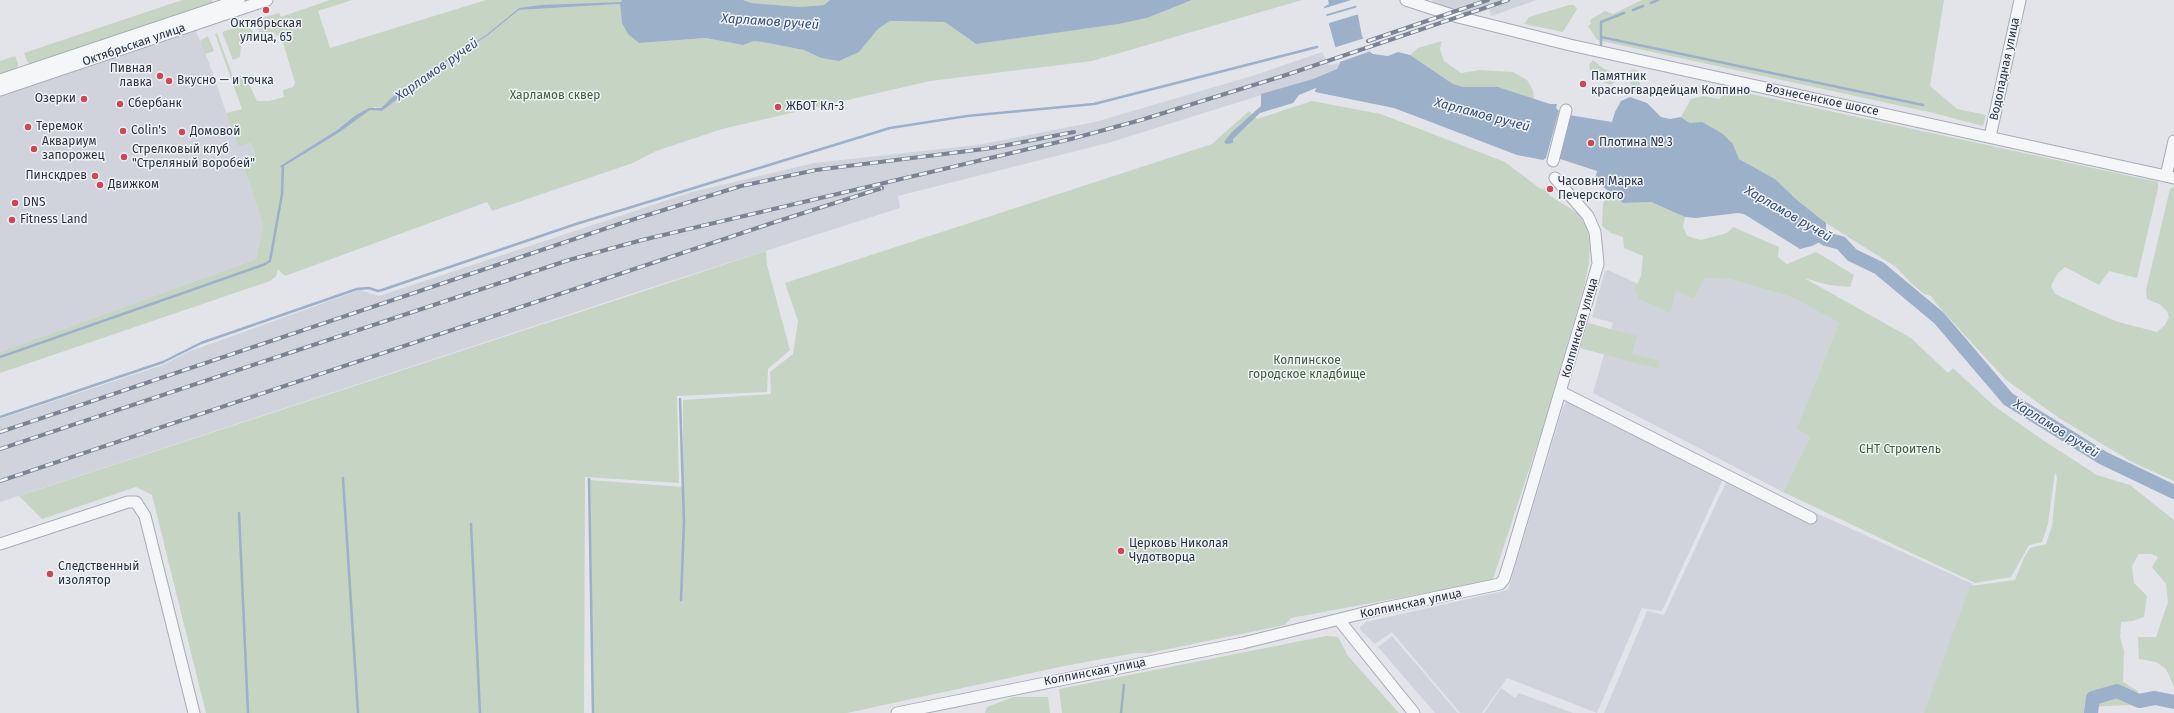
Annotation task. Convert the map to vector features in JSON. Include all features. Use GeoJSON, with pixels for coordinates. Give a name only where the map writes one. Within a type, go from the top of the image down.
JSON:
{"type":"FeatureCollection","features":[{"type":"Feature","properties":{"kind":"street","name":"Октябрьская улица"},"geometry":{"type":"LineString","coordinates":[[0,80],[239,0]]}},
{"type":"Feature","properties":{"kind":"street","name":"Октябрьская улица"},"geometry":{"type":"LineString","coordinates":[[0,90],[267,0]]}},
{"type":"Feature","properties":{"kind":"street","name":"Вознесенское шоссе"},"geometry":{"type":"LineString","coordinates":[[1406,0],[1447,14],[1570,45],[2170,177]]}},
{"type":"Feature","properties":{"kind":"street","name":"Водопадная улица"},"geometry":{"type":"LineString","coordinates":[[1990,138],[2020,0]]}},
{"type":"Feature","properties":{"kind":"street"},"geometry":{"type":"LineString","coordinates":[[1553,161],[1566,110]]}},
{"type":"Feature","properties":{"kind":"street"},"geometry":{"type":"LineString","coordinates":[[2170,177],[2174,141]]}},
{"type":"Feature","properties":{"kind":"street","name":"Колпинская улица"},"geometry":{"type":"LineString","coordinates":[[897,713],[1061,678],[1243,643],[1380,609],[1500,584],[1504,579],[1510,560],[1595,279],[1598,250],[1595,232],[1588,216],[1555,178]]}},
{"type":"Feature","properties":{"kind":"street"},"geometry":{"type":"LineString","coordinates":[[1560,392],[1811,518]]}},
{"type":"Feature","properties":{"kind":"street"},"geometry":{"type":"LineString","coordinates":[[0,544],[128,502],[136,502],[145,516],[194,713]]}},
{"type":"Feature","properties":{"kind":"street"},"geometry":{"type":"LineString","coordinates":[[1339,620],[1414,713]]}},
{"type":"Feature","properties":{"kind":"shaded area"},"geometry":{"type":"Polygon","coordinates":[[[1433,0],[1537,0],[1491,16],[1489,9],[1471,16],[1431,4],[1433,0]]]}},
{"type":"Feature","properties":{"kind":"shaded area"},"geometry":{"type":"Polygon","coordinates":[[[195,29],[208,60],[238,147],[251,143],[255,156],[242,161],[263,225],[256,259],[0,352],[0,97],[175,38],[195,29]]]}},
{"type":"Feature","properties":{"kind":"shaded area"},"geometry":{"type":"Polygon","coordinates":[[[1322,52],[1329,65],[1340,63],[1335,72],[1108,143],[898,196],[900,208],[640,291],[0,502],[0,419],[163,365],[188,352],[360,290],[379,296],[692,192],[814,163],[977,145],[1095,122],[1252,76],[1322,52]]]}},
{"type":"Feature","properties":{"kind":"shaded area"},"geometry":{"type":"Polygon","coordinates":[[[1608,270],[1673,300],[1676,291],[1693,299],[1704,278],[1729,279],[1791,297],[1839,323],[1796,429],[1810,437],[1783,492],[1593,393],[1613,323],[1592,317],[1605,271],[1608,270]]]}},
{"type":"Feature","properties":{"kind":"shaded area"},"geometry":{"type":"Polygon","coordinates":[[[1568,400],[1724,477],[1662,611],[1642,608],[1597,713],[1507,678],[1482,713],[1460,713],[1392,632],[1375,644],[1361,631],[1360,627],[1366,622],[1508,590],[1563,407],[1568,400]]]}},
{"type":"Feature","properties":{"kind":"shaded area"},"geometry":{"type":"Polygon","coordinates":[[[1730,474],[1973,584],[1928,713],[1604,713],[1647,611],[1664,615],[1730,474]]]}},
{"type":"Feature","properties":{"kind":"shaded area"},"geometry":{"type":"Polygon","coordinates":[[[1392,636],[1458,713],[1435,713],[1378,647],[1392,636]]]}},
{"type":"Feature","properties":{"kind":"shaded area"},"geometry":{"type":"Polygon","coordinates":[[[1501,688],[1515,698],[1519,693],[1573,713],[1484,713],[1501,688]]]}},
{"type":"Feature","properties":{"kind":"green space"},"geometry":{"type":"Polygon","coordinates":[[[182,0],[212,0],[213,3],[30,65],[24,53],[182,0]]]}},
{"type":"Feature","properties":{"kind":"green space","name":"Харламов сквер"},"geometry":{"type":"Polygon","coordinates":[[[330,0],[352,0],[318,11],[330,48],[486,0],[622,0],[621,2],[519,8],[486,35],[438,65],[391,98],[381,108],[375,107],[356,115],[337,130],[280,166],[281,168],[340,132],[370,110],[382,111],[440,66],[487,36],[519,10],[620,4],[622,23],[639,43],[707,38],[743,45],[754,41],[804,50],[821,58],[839,61],[859,52],[878,29],[890,21],[946,22],[976,44],[1119,24],[1147,18],[1192,0],[1302,0],[1092,61],[930,81],[722,129],[656,151],[633,163],[492,211],[487,202],[285,276],[278,269],[276,276],[270,281],[0,373],[0,352],[256,259],[263,225],[242,161],[255,155],[251,143],[238,147],[226,113],[242,109],[215,34],[217,33],[233,77],[242,76],[247,80],[257,101],[269,101],[284,97],[283,90],[293,87],[295,83],[282,39],[273,32],[259,32],[255,20],[279,13],[281,17],[330,0]]]}},
{"type":"Feature","properties":{"kind":"green space"},"geometry":{"type":"Polygon","coordinates":[[[743,0],[830,0],[824,5],[800,7],[751,3],[743,0]]]}},
{"type":"Feature","properties":{"kind":"green space"},"geometry":{"type":"Polygon","coordinates":[[[1642,0],[1944,0],[1930,86],[1957,109],[1986,115],[1983,126],[1929,112],[1597,40],[1588,26],[1591,24],[1590,20],[1605,11],[1613,14],[1642,0]]]}},
{"type":"Feature","properties":{"kind":"green space"},"geometry":{"type":"Polygon","coordinates":[[[1569,5],[1574,5],[1577,9],[1563,32],[1524,24],[1529,17],[1569,5]]]}},
{"type":"Feature","properties":{"kind":"green space"},"geometry":{"type":"Polygon","coordinates":[[[249,23],[253,33],[244,40],[241,46],[240,57],[233,60],[222,32],[249,23]]]}},
{"type":"Feature","properties":{"kind":"green space"},"geometry":{"type":"Polygon","coordinates":[[[208,36],[214,51],[205,54],[200,41],[208,36]]]}},
{"type":"Feature","properties":{"kind":"green space"},"geometry":{"type":"Polygon","coordinates":[[[1442,41],[1440,49],[1444,61],[1461,73],[1480,70],[1513,72],[1527,80],[1533,90],[1534,99],[1498,87],[1464,87],[1453,84],[1410,55],[1418,48],[1442,41]]]}},
{"type":"Feature","properties":{"kind":"green space"},"geometry":{"type":"Polygon","coordinates":[[[15,56],[18,64],[17,69],[0,74],[0,61],[15,56]]]}},
{"type":"Feature","properties":{"kind":"green space"},"geometry":{"type":"Polygon","coordinates":[[[1593,60],[1603,68],[1615,74],[1616,81],[1611,85],[1605,83],[1591,72],[1589,65],[1593,60]]]}},
{"type":"Feature","properties":{"kind":"green space"},"geometry":{"type":"Polygon","coordinates":[[[1634,69],[1639,72],[1640,88],[1637,93],[1633,92],[1629,79],[1629,71],[1634,69]]]}},
{"type":"Feature","properties":{"kind":"green space"},"geometry":{"type":"Polygon","coordinates":[[[1728,89],[2158,182],[2158,188],[2137,278],[2109,271],[2099,285],[2065,267],[2058,273],[2051,286],[2055,294],[2092,311],[2118,322],[2157,332],[2165,325],[2169,317],[2167,311],[2161,305],[2147,299],[2146,290],[2170,189],[2174,187],[2174,481],[2132,462],[2059,418],[2005,379],[1940,308],[1931,296],[1924,294],[1913,285],[1896,267],[1826,223],[1797,200],[1775,179],[1739,159],[1733,144],[1681,117],[1691,99],[1703,96],[1719,99],[1728,89]]]}},
{"type":"Feature","properties":{"kind":"green space","name":"Колпинское городское кладбище"},"geometry":{"type":"Polygon","coordinates":[[[1312,101],[1381,114],[1505,162],[1538,187],[1543,190],[1545,187],[1550,193],[1549,195],[1579,214],[1587,228],[1590,243],[1589,263],[1584,287],[1542,430],[1493,579],[1490,581],[1291,618],[1285,625],[1149,653],[1135,653],[1064,666],[847,713],[592,713],[590,480],[683,487],[683,400],[771,394],[770,372],[793,354],[798,321],[785,283],[1212,144],[1249,111],[1257,119],[1312,101]]]}},
{"type":"Feature","properties":{"kind":"green space","name":"СНТ Строитель"},"geometry":{"type":"Polygon","coordinates":[[[1607,190],[1623,203],[1651,202],[1685,217],[1683,227],[1687,236],[1701,240],[1727,233],[1733,227],[1779,247],[1778,257],[1787,264],[1816,252],[1854,275],[1850,287],[1829,285],[1804,278],[1911,338],[1948,373],[1953,368],[1993,405],[2044,441],[2097,475],[2130,485],[2174,520],[2174,687],[2166,669],[2156,662],[2139,659],[2138,637],[2156,637],[2168,602],[2166,584],[2152,567],[2158,557],[2151,554],[2139,554],[2132,566],[2134,583],[2147,596],[2144,617],[2133,621],[2121,622],[2120,637],[2124,651],[2123,682],[2138,691],[2133,705],[2087,707],[2087,713],[1924,713],[1970,586],[2015,580],[2030,548],[2046,544],[2052,526],[2057,478],[2055,472],[2048,524],[2042,542],[2029,545],[2011,577],[1975,583],[1783,492],[1810,437],[1796,429],[1839,323],[1791,297],[1729,279],[1705,278],[1693,299],[1676,291],[1670,313],[1639,299],[1635,289],[1641,276],[1643,256],[1624,248],[1623,237],[1611,233],[1602,226],[1603,205],[1607,190]]]}},
{"type":"Feature","properties":{"kind":"green space"},"geometry":{"type":"Polygon","coordinates":[[[766,251],[767,265],[790,350],[768,369],[767,392],[677,396],[679,483],[585,477],[584,713],[206,713],[152,495],[136,487],[42,519],[19,496],[766,251]]]}},
{"type":"Feature","properties":{"kind":"green space"},"geometry":{"type":"Polygon","coordinates":[[[1588,323],[1637,336],[1632,354],[1660,361],[1658,369],[1580,348],[1588,323]]]}},
{"type":"Feature","properties":{"kind":"green space"},"geometry":{"type":"Polygon","coordinates":[[[1326,636],[1338,637],[1348,656],[1399,713],[1062,713],[1059,689],[1326,636]]]}},
{"type":"Feature","properties":{"kind":"green space"},"geometry":{"type":"Polygon","coordinates":[[[1013,697],[1048,697],[1050,713],[985,713],[987,707],[1013,697]]]}},
{"type":"Feature","properties":{"kind":"water"},"geometry":{"type":"Polygon","coordinates":[[[622,0],[743,0],[751,3],[800,7],[824,5],[830,0],[1192,0],[1147,18],[1119,24],[976,44],[945,22],[890,21],[878,29],[859,52],[839,61],[821,58],[804,50],[754,41],[743,45],[706,38],[639,43],[628,34],[622,23],[620,4],[519,10],[487,36],[440,66],[382,111],[370,110],[340,132],[281,168],[280,166],[337,130],[356,115],[369,108],[381,108],[391,98],[438,65],[486,35],[519,8],[541,5],[621,2],[622,0]]]}},
{"type":"Feature","properties":{"kind":"water"},"geometry":{"type":"Polygon","coordinates":[[[1328,0],[1355,0],[1362,36],[1370,52],[1373,54],[1388,56],[1398,52],[1410,55],[1453,84],[1464,87],[1498,87],[1550,104],[1557,104],[1556,108],[1559,111],[1546,158],[1543,160],[1517,155],[1394,108],[1315,92],[1316,88],[1299,95],[1293,103],[1260,113],[1233,139],[1233,143],[1226,144],[1224,142],[1231,133],[1261,106],[1261,94],[1313,79],[1337,69],[1340,63],[1324,7],[1329,4],[1328,0]]]}},
{"type":"Feature","properties":{"kind":"water"},"geometry":{"type":"Polygon","coordinates":[[[1630,97],[1647,103],[1661,117],[1670,119],[1681,117],[1690,123],[1702,122],[1723,134],[1733,144],[1739,159],[1775,179],[1797,200],[1826,223],[1826,239],[1812,246],[1800,249],[1744,214],[1738,213],[1696,218],[1685,217],[1651,202],[1623,203],[1595,180],[1597,171],[1557,158],[1569,115],[1612,122],[1621,101],[1630,97]]]}},
{"type":"Feature","properties":{"kind":"pier"},"geometry":{"type":"Polygon","coordinates":[[[1351,0],[1357,0],[1358,5],[1324,15],[1322,9],[1351,0]]]}},
{"type":"Feature","properties":{"kind":"pier"},"geometry":{"type":"Polygon","coordinates":[[[1358,7],[1359,14],[1326,24],[1324,17],[1358,7]]]}},
{"type":"Feature","properties":{"kind":"pier"},"geometry":{"type":"Polygon","coordinates":[[[1365,38],[1371,51],[1337,63],[1333,48],[1365,38]]]}},
{"type":"Feature","properties":{"kind":"waterway"},"geometry":{"type":"LineString","coordinates":[[1651,3],[1658,0]]}},
{"type":"Feature","properties":{"kind":"waterway"},"geometry":{"type":"LineString","coordinates":[[1633,10],[1643,6]]}},
{"type":"Feature","properties":{"kind":"waterway"},"geometry":{"type":"LineString","coordinates":[[1601,45],[1601,22],[1624,13]]}},
{"type":"Feature","properties":{"kind":"waterway"},"geometry":{"type":"LineString","coordinates":[[1601,37],[1923,105]]}},
{"type":"Feature","properties":{"kind":"waterway"},"geometry":{"type":"LineString","coordinates":[[0,417],[163,362],[201,343],[357,289],[369,288],[378,291],[382,290],[576,224],[890,128],[967,116],[1094,104],[1317,47]]}},
{"type":"Feature","properties":{"kind":"waterway"},"geometry":{"type":"LineString","coordinates":[[0,357],[263,265],[270,261],[282,194],[283,166]]}},
{"type":"Feature","properties":{"kind":"waterway","name":"Харламов ручей"},"geometry":{"type":"LineString","coordinates":[[1811,228],[1826,239],[1841,243],[1852,255],[1879,268],[1939,318],[2008,399],[2103,458],[2174,492]]}},
{"type":"Feature","properties":{"kind":"waterway"},"geometry":{"type":"LineString","coordinates":[[680,399],[684,522],[681,600]]}},
{"type":"Feature","properties":{"kind":"waterway"},"geometry":{"type":"LineString","coordinates":[[343,478],[358,713]]}},
{"type":"Feature","properties":{"kind":"waterway"},"geometry":{"type":"LineString","coordinates":[[589,479],[593,713]]}},
{"type":"Feature","properties":{"kind":"waterway"},"geometry":{"type":"LineString","coordinates":[[239,513],[248,713]]}},
{"type":"Feature","properties":{"kind":"waterway"},"geometry":{"type":"LineString","coordinates":[[471,524],[480,713]]}},
{"type":"Feature","properties":{"kind":"waterway"},"geometry":{"type":"LineString","coordinates":[[1121,713],[1124,685]]}},
{"type":"Feature","properties":{"kind":"waterway"},"geometry":{"type":"LineString","coordinates":[[2091,713],[2093,698],[2117,691],[2139,701],[2155,698],[2174,702]]}},
{"type":"Feature","properties":{"kind":"railway"},"geometry":{"type":"LineString","coordinates":[[1368,41],[1488,0]]}},
{"type":"Feature","properties":{"kind":"railway"},"geometry":{"type":"LineString","coordinates":[[0,449],[569,260],[642,240],[1071,139],[1141,120],[1286,75],[1508,0]]}},
{"type":"Feature","properties":{"kind":"railway"},"geometry":{"type":"LineString","coordinates":[[0,432],[622,223],[741,186],[816,170],[992,148],[1074,132]]}},
{"type":"Feature","properties":{"kind":"railway"},"geometry":{"type":"LineString","coordinates":[[0,481],[769,224],[882,188]]}},
{"type":"Feature","properties":{"kind":"place","name":"Октябрьская улица, 65"},"geometry":{"type":"Point","coordinates":[266,10]}},
{"type":"Feature","properties":{"kind":"place","name":"Пивная лавка"},"geometry":{"type":"Point","coordinates":[160,76]}},
{"type":"Feature","properties":{"kind":"place","name":"Вкусно — и точка"},"geometry":{"type":"Point","coordinates":[169,81]}},
{"type":"Feature","properties":{"kind":"place","name":"Памятник красногвардейцам Колпино"},"geometry":{"type":"Point","coordinates":[1583,84]}},
{"type":"Feature","properties":{"kind":"place","name":"Озерки"},"geometry":{"type":"Point","coordinates":[84,99]}},
{"type":"Feature","properties":{"kind":"place","name":"Сбербанк"},"geometry":{"type":"Point","coordinates":[120,104]}},
{"type":"Feature","properties":{"kind":"place","name":"ЖБОТ Кл-3"},"geometry":{"type":"Point","coordinates":[778,107]}},
{"type":"Feature","properties":{"kind":"place","name":"Теремок"},"geometry":{"type":"Point","coordinates":[28,127]}},
{"type":"Feature","properties":{"kind":"place","name":"Colin's"},"geometry":{"type":"Point","coordinates":[123,131]}},
{"type":"Feature","properties":{"kind":"place","name":"Домовой"},"geometry":{"type":"Point","coordinates":[182,132]}},
{"type":"Feature","properties":{"kind":"place","name":"Плотина № 3"},"geometry":{"type":"Point","coordinates":[1591,143]}},
{"type":"Feature","properties":{"kind":"place","name":"Аквариум запорожец"},"geometry":{"type":"Point","coordinates":[34,149]}},
{"type":"Feature","properties":{"kind":"place","name":"Стрелковый клуб \"Стреляный воробей\""},"geometry":{"type":"Point","coordinates":[124,157]}},
{"type":"Feature","properties":{"kind":"place","name":"Пинскдрев"},"geometry":{"type":"Point","coordinates":[95,176]}},
{"type":"Feature","properties":{"kind":"place","name":"Движком"},"geometry":{"type":"Point","coordinates":[100,185]}},
{"type":"Feature","properties":{"kind":"place","name":"Часовня Марка Печерского"},"geometry":{"type":"Point","coordinates":[1550,189]}},
{"type":"Feature","properties":{"kind":"place","name":"DNS"},"geometry":{"type":"Point","coordinates":[15,203]}},
{"type":"Feature","properties":{"kind":"place","name":"Fitness Land"},"geometry":{"type":"Point","coordinates":[12,220]}},
{"type":"Feature","properties":{"kind":"place","name":"Церковь Николая Чудотворца"},"geometry":{"type":"Point","coordinates":[1121,551]}},
{"type":"Feature","properties":{"kind":"place","name":"Следственный изолятор"},"geometry":{"type":"Point","coordinates":[50,574]}}]}
